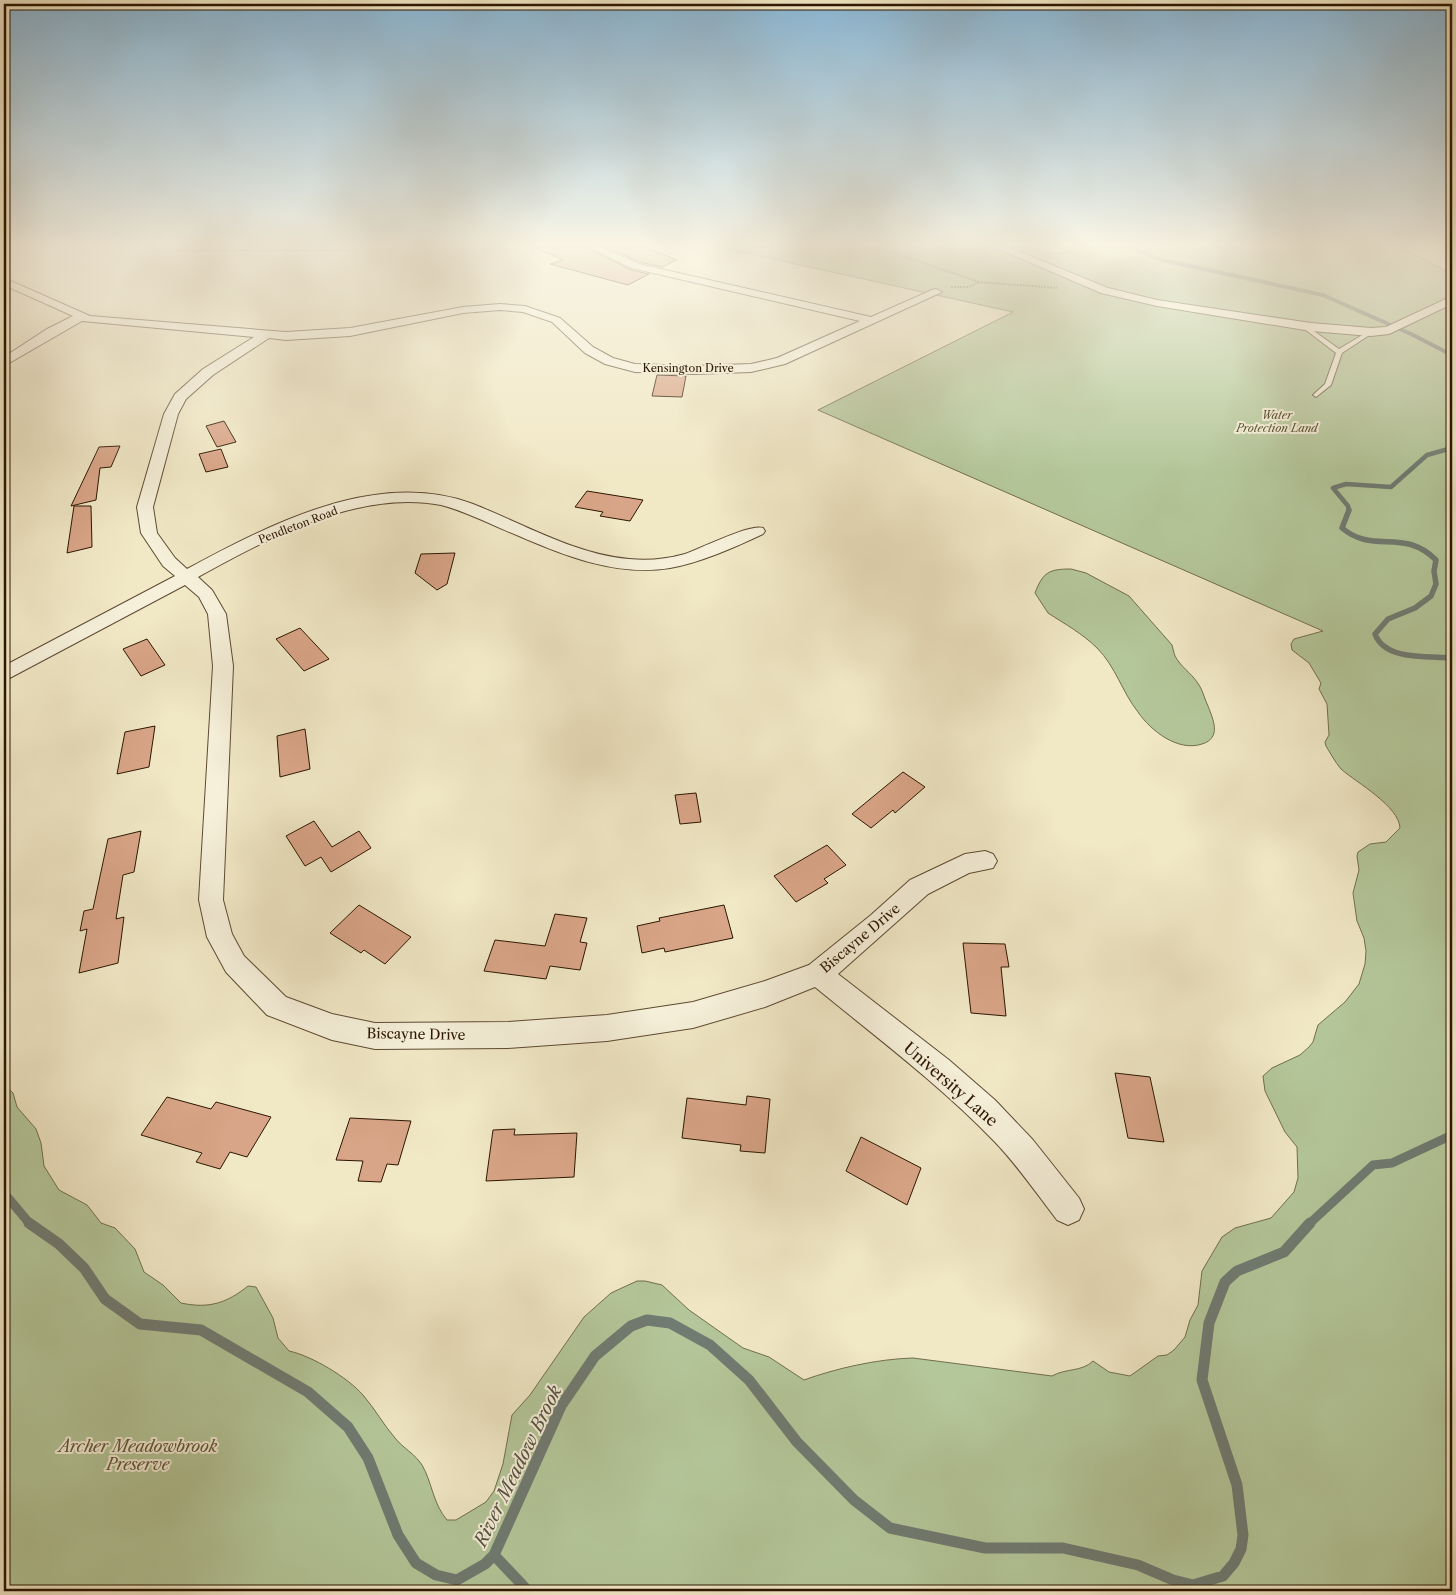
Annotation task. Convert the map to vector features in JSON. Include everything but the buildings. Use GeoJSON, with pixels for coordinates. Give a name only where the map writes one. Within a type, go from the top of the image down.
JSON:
{"type":"FeatureCollection","features":[{"type":"Feature","properties":{"kind":"street"},"geometry":{"type":"LineString","coordinates":[[4,362],[51,332],[72,321]]}},
{"type":"Feature","properties":{"kind":"street","name":"Kensington Drive"},"geometry":{"type":"LineString","coordinates":[[130,321],[297,336],[339,333],[399,321]]}},
{"type":"Feature","properties":{"kind":"street","name":"Kensington Drive"},"geometry":{"type":"LineString","coordinates":[[557,321],[589,350],[616,364],[647,369],[709,370],[751,368],[775,363],[867,321]]}},
{"type":"Feature","properties":{"kind":"street"},"geometry":{"type":"LineString","coordinates":[[1275,321],[1371,332],[1389,330],[1409,321]]}},
{"type":"Feature","properties":{"kind":"street","name":"Biscayne Drive"},"geometry":{"type":"LineString","coordinates":[[267,334],[195,382],[180,397],[171,414],[146,500],[146,514],[149,533],[157,547],[169,562],[187,576],[212,603],[217,614],[222,641],[223,666],[211,900],[220,938],[235,964],[276,1006],[332,1027],[376,1036],[508,1035],[607,1028],[693,1015],[765,994],[818,974],[873,929],[919,887],[965,864],[985,861]]}},
{"type":"Feature","properties":{"kind":"street","name":"Pendleton Road"},"geometry":{"type":"LineString","coordinates":[[4,674],[263,537],[308,518],[363,502],[422,497],[450,502],[584,554],[624,563],[668,563],[713,549],[757,531]]}},
{"type":"Feature","properties":{"kind":"street","name":"University Lane"},"geometry":{"type":"LineString","coordinates":[[818,974],[949,1079],[986,1112],[1022,1150],[1068,1209]]}},
{"type":"Feature","properties":{"kind":"lane"},"geometry":{"type":"LineString","coordinates":[[1304,326],[1339,352]]}},
{"type":"Feature","properties":{"kind":"lane"},"geometry":{"type":"LineString","coordinates":[[1316,395],[1328,385],[1339,352],[1371,332]]}},
{"type":"Feature","properties":{"kind":"green space"},"geometry":{"type":"Polygon","coordinates":[[[994,321],[1452,321],[1452,1591],[4,1591],[4,1089],[9,1089],[13,1093],[17,1107],[36,1129],[41,1143],[44,1166],[59,1190],[87,1205],[101,1223],[115,1228],[135,1249],[144,1272],[163,1285],[181,1303],[209,1305],[233,1297],[248,1286],[256,1287],[273,1318],[278,1338],[289,1351],[318,1362],[348,1381],[363,1395],[395,1438],[419,1461],[442,1514],[447,1520],[456,1520],[486,1502],[494,1491],[503,1464],[512,1415],[530,1395],[584,1317],[611,1293],[637,1281],[662,1285],[689,1310],[743,1348],[769,1357],[804,1380],[858,1365],[913,1358],[1052,1376],[1084,1367],[1093,1361],[1109,1372],[1130,1376],[1158,1356],[1167,1355],[1185,1337],[1190,1320],[1198,1305],[1202,1271],[1222,1237],[1235,1228],[1271,1218],[1294,1192],[1298,1178],[1297,1147],[1285,1132],[1265,1091],[1263,1076],[1272,1068],[1300,1055],[1309,1047],[1313,1042],[1318,1025],[1345,1002],[1359,984],[1365,964],[1366,951],[1364,938],[1357,921],[1353,893],[1359,870],[1358,852],[1370,844],[1386,842],[1400,828],[1393,811],[1341,769],[1326,746],[1325,742],[1329,735],[1327,704],[1319,689],[1321,683],[1309,663],[1292,650],[1291,644],[1294,639],[1323,631],[818,410],[994,321]]]}},
{"type":"Feature","properties":{"kind":"green space"},"geometry":{"type":"Polygon","coordinates":[[[1071,569],[1086,573],[1129,596],[1172,645],[1177,660],[1199,685],[1210,711],[1214,722],[1214,733],[1208,741],[1193,746],[1184,745],[1158,733],[1143,719],[1132,704],[1104,655],[1080,634],[1048,613],[1035,593],[1041,580],[1052,571],[1071,569]]]}},
{"type":"Feature","properties":{"kind":"waterway","name":"River Meadow Brook"},"geometry":{"type":"LineString","coordinates":[[1383,321],[1452,355]]}},
{"type":"Feature","properties":{"kind":"waterway","name":"River Meadow Brook"},"geometry":{"type":"LineString","coordinates":[[1349,510],[1348,506],[1333,488],[1346,484],[1391,487],[1427,455],[1452,448]]}},
{"type":"Feature","properties":{"kind":"waterway","name":"River Meadow Brook"},"geometry":{"type":"LineString","coordinates":[[1349,510],[1342,528],[1354,536],[1366,540],[1400,542],[1412,545],[1424,550],[1436,560],[1434,571],[1436,584],[1431,596],[1415,608],[1388,619],[1375,634],[1380,643],[1397,653],[1420,657],[1452,658]]}},
{"type":"Feature","properties":{"kind":"waterway","name":"River Meadow Brook"},"geometry":{"type":"LineString","coordinates":[[1452,992],[1452,1020]]}},
{"type":"Feature","properties":{"kind":"waterway","name":"River Meadow Brook"},"geometry":{"type":"LineString","coordinates":[[1310,1223],[1373,1165],[1392,1163],[1452,1135]]}},
{"type":"Feature","properties":{"kind":"waterway","name":"River Meadow Brook"},"geometry":{"type":"LineString","coordinates":[[4,1193],[29,1223]]}},
{"type":"Feature","properties":{"kind":"waterway","name":"River Meadow Brook"},"geometry":{"type":"LineString","coordinates":[[29,1223],[59,1244],[84,1268],[105,1299],[140,1324],[201,1330],[308,1392],[348,1427],[368,1458],[398,1535],[416,1563],[436,1575],[457,1580],[485,1564],[494,1555]]}},
{"type":"Feature","properties":{"kind":"waterway","name":"River Meadow Brook"},"geometry":{"type":"LineString","coordinates":[[494,1555],[561,1406],[595,1356],[631,1326],[647,1320],[670,1323],[710,1345],[749,1380],[797,1442],[854,1500],[890,1528],[985,1548],[1063,1548],[1138,1565],[1173,1580],[1193,1585],[1223,1576],[1234,1563],[1241,1549],[1243,1535],[1237,1485],[1202,1380],[1209,1323],[1225,1282],[1237,1271],[1284,1252],[1310,1223]]}},
{"type":"Feature","properties":{"kind":"waterway"},"geometry":{"type":"LineString","coordinates":[[494,1555],[528,1591]]}},
{"type":"Feature","properties":{"kind":"park label","name":"Water Protection Land"},"geometry":{"type":"Point","coordinates":[1277,421]}},
{"type":"Feature","properties":{"kind":"park label","name":"Archer Meadowbrook Preserve"},"geometry":{"type":"Point","coordinates":[138,1455]}}]}
